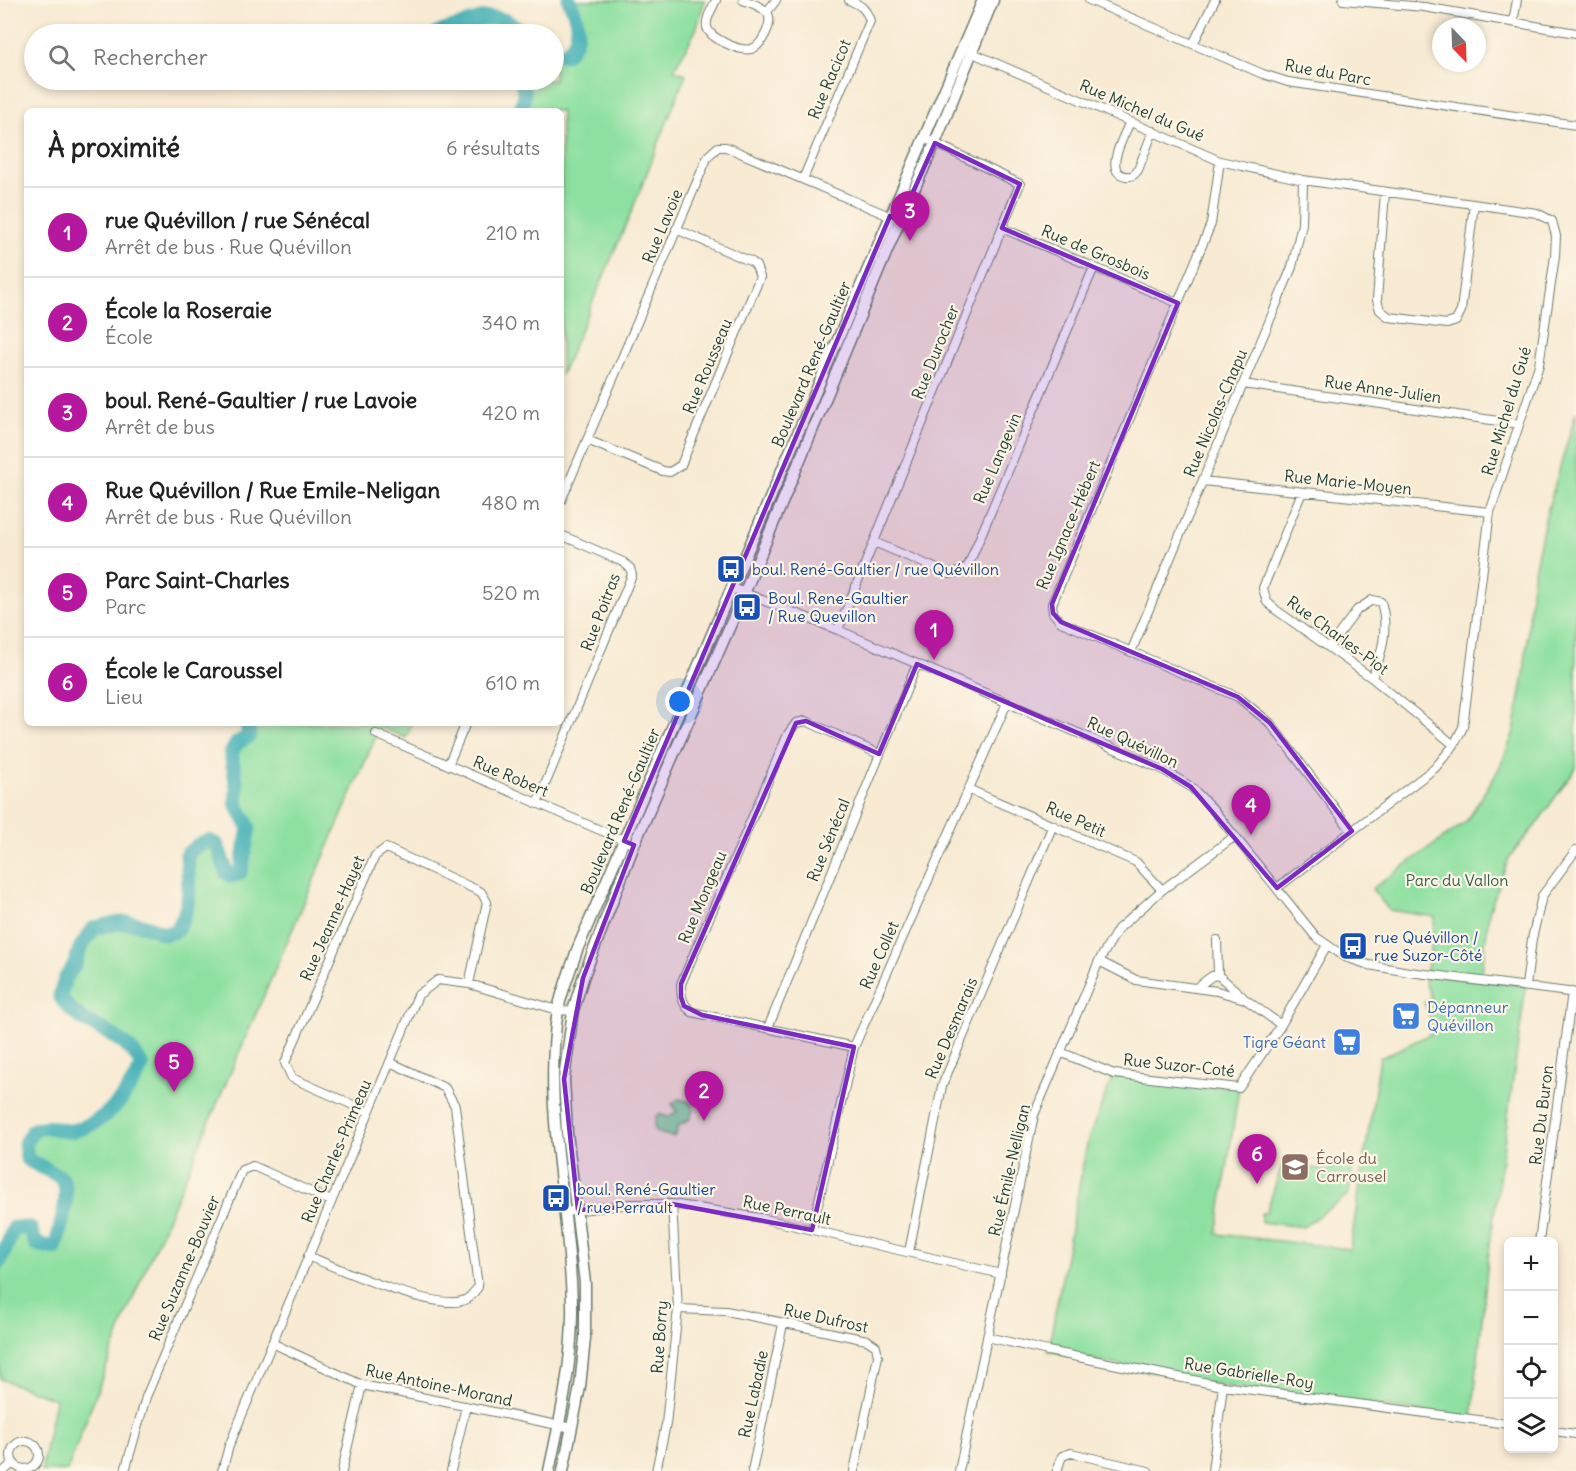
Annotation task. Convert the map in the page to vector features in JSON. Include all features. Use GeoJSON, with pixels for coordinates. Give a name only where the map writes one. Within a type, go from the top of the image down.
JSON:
{"type":"FeatureCollection","features":[{"type":"Feature","properties":{"kind":"street"},"geometry":{"type":"LineString","coordinates":[[716,0],[706,23],[709,32],[714,37],[744,50],[752,49],[760,42],[769,24],[767,12],[776,0]]}},
{"type":"Feature","properties":{"kind":"street"},"geometry":{"type":"LineString","coordinates":[[743,0],[767,12]]}},
{"type":"Feature","properties":{"kind":"street","name":"Rue Racicot"},"geometry":{"type":"LineString","coordinates":[[803,179],[870,21],[867,11],[861,5],[849,0]]}},
{"type":"Feature","properties":{"kind":"street","name":"Boulevard René-Gaultier"},"geometry":{"type":"LineString","coordinates":[[563,1471],[580,1387],[585,1338],[585,1282],[567,1133],[564,1079],[573,1011],[629,843],[732,588],[895,219],[935,143],[983,0]]}},
{"type":"Feature","properties":{"kind":"street","name":"Boulevard René-Gaultier"},"geometry":{"type":"LineString","coordinates":[[549,1471],[565,1393],[572,1333],[571,1279],[555,1130],[553,1079],[558,1010],[578,950],[744,594],[895,219],[924,138],[993,0]]}},
{"type":"Feature","properties":{"kind":"street"},"geometry":{"type":"LineString","coordinates":[[1193,45],[1215,0]]}},
{"type":"Feature","properties":{"kind":"street"},"geometry":{"type":"LineString","coordinates":[[1343,0],[1424,4],[1576,33]]}},
{"type":"Feature","properties":{"kind":"street"},"geometry":{"type":"LineString","coordinates":[[1513,22],[1517,0]]}},
{"type":"Feature","properties":{"kind":"street","name":"Rue du Parc"},"geometry":{"type":"LineString","coordinates":[[1092,1],[1193,45],[1288,82],[1576,125]]}},
{"type":"Feature","properties":{"kind":"street","name":"Rue Michel du Gué"},"geometry":{"type":"LineString","coordinates":[[967,51],[1220,161],[1303,180],[1537,213],[1552,221],[1556,236],[1555,256],[1539,364],[1490,512],[1463,727],[1454,745],[1435,768],[1276,888]]}},
{"type":"Feature","properties":{"kind":"street"},"geometry":{"type":"LineString","coordinates":[[1130,122],[1114,160],[1117,170],[1123,176],[1135,174],[1138,170],[1153,131]]}},
{"type":"Feature","properties":{"kind":"street","name":"Rue Durocher"},"geometry":{"type":"LineString","coordinates":[[838,630],[1020,184],[924,138]]}},
{"type":"Feature","properties":{"kind":"street","name":"Rue Lavoie"},"geometry":{"type":"LineString","coordinates":[[564,494],[708,156],[718,147],[726,147],[895,219]]}},
{"type":"Feature","properties":{"kind":"street","name":"Rue Ignace-Hébert"},"geometry":{"type":"LineString","coordinates":[[1220,161],[1210,224],[1052,604],[1053,614],[1061,622],[1238,697],[1270,723],[1352,831]]}},
{"type":"Feature","properties":{"kind":"street","name":"Rue Nicolas-Chapu"},"geometry":{"type":"LineString","coordinates":[[1131,652],[1292,267],[1302,224],[1303,180]]}},
{"type":"Feature","properties":{"kind":"street"},"geometry":{"type":"LineString","coordinates":[[1385,192],[1377,300],[1380,310],[1389,317],[1447,324],[1456,321],[1461,311],[1474,204]]}},
{"type":"Feature","properties":{"kind":"street","name":"Rue de Grosbois"},"geometry":{"type":"LineString","coordinates":[[1002,228],[1178,303]]}},
{"type":"Feature","properties":{"kind":"street","name":"Rue Rousseau"},"geometry":{"type":"LineString","coordinates":[[587,440],[663,471],[670,472],[681,465],[760,281],[760,272],[752,262],[676,230]]}},
{"type":"Feature","properties":{"kind":"street","name":"Rue Langevin"},"geometry":{"type":"LineString","coordinates":[[874,542],[949,574],[960,572],[968,566],[1094,267]]}},
{"type":"Feature","properties":{"kind":"street","name":"Rue Anne-Julien"},"geometry":{"type":"LineString","coordinates":[[1243,384],[1519,424]]}},
{"type":"Feature","properties":{"kind":"street","name":"Rue Marie-Moyen"},"geometry":{"type":"LineString","coordinates":[[1203,481],[1490,512]]}},
{"type":"Feature","properties":{"kind":"street","name":"Rue Charles-Piot"},"geometry":{"type":"LineString","coordinates":[[1302,492],[1263,591],[1267,602],[1372,678],[1454,745]]}},
{"type":"Feature","properties":{"kind":"street","name":"Rue Poitras"},"geometry":{"type":"LineString","coordinates":[[537,804],[632,575],[630,568],[623,562],[564,536]]}},
{"type":"Feature","properties":{"kind":"street","name":"Rue Quévillon"},"geometry":{"type":"LineString","coordinates":[[732,588],[838,630],[1162,769],[1191,787],[1212,808],[1316,937],[1345,957],[1369,965],[1409,972],[1574,992]]}},
{"type":"Feature","properties":{"kind":"street"},"geometry":{"type":"LineString","coordinates":[[1330,646],[1357,610],[1372,600],[1381,602],[1384,612],[1383,646],[1372,678]]}},
{"type":"Feature","properties":{"kind":"street","name":"Rue Sénécal"},"geometry":{"type":"LineString","coordinates":[[768,1028],[917,664]]}},
{"type":"Feature","properties":{"kind":"street","name":"Rue Collet"},"geometry":{"type":"LineString","coordinates":[[812,1230],[854,1047],[1007,703]]}},
{"type":"Feature","properties":{"kind":"street","name":"Rue Mongeau"},"geometry":{"type":"LineString","coordinates":[[854,1047],[692,1012],[684,1006],[681,984],[788,734],[796,723],[806,721],[879,754]]}},
{"type":"Feature","properties":{"kind":"street"},"geometry":{"type":"LineString","coordinates":[[448,765],[465,726]]}},
{"type":"Feature","properties":{"kind":"street","name":"Rue Robert"},"geometry":{"type":"LineString","coordinates":[[376,734],[629,843]]}},
{"type":"Feature","properties":{"kind":"street","name":"Rue Petit"},"geometry":{"type":"LineString","coordinates":[[968,789],[1136,862],[1162,890]]}},
{"type":"Feature","properties":{"kind":"street","name":"Rue Desmarais"},"geometry":{"type":"LineString","coordinates":[[909,1252],[942,1086],[1053,825]]}},
{"type":"Feature","properties":{"kind":"street","name":"Rue Émile-Nelligan"},"geometry":{"type":"LineString","coordinates":[[959,1471],[1034,1115],[1099,961],[1118,929],[1162,890],[1235,836]]}},
{"type":"Feature","properties":{"kind":"street","name":"Rue Jeanne-Hayet"},"geometry":{"type":"LineString","coordinates":[[369,1112],[292,1078],[285,1063],[375,856],[386,848],[481,892],[487,902],[469,984]]}},
{"type":"Feature","properties":{"kind":"street"},"geometry":{"type":"LineString","coordinates":[[1526,986],[1532,939],[1542,896],[1576,850]]}},
{"type":"Feature","properties":{"kind":"street"},"geometry":{"type":"LineString","coordinates":[[1217,940],[1218,975],[1245,999],[1281,1025]]}},
{"type":"Feature","properties":{"kind":"street","name":"Rue Suzor-Coté"},"geometry":{"type":"LineString","coordinates":[[1060,1052],[1114,1074],[1239,1088],[1281,1025],[1327,945]]}},
{"type":"Feature","properties":{"kind":"street"},"geometry":{"type":"LineString","coordinates":[[1099,961],[1136,980],[1196,988],[1245,999]]}},
{"type":"Feature","properties":{"kind":"street"},"geometry":{"type":"LineString","coordinates":[[1196,988],[1212,976],[1218,975]]}},
{"type":"Feature","properties":{"kind":"street","name":"Rue Charles-Primeau"},"geometry":{"type":"LineString","coordinates":[[222,1471],[229,1446],[418,995],[438,980],[469,984],[558,1010],[573,1011]]}},
{"type":"Feature","properties":{"kind":"street","name":"Rue Du Buron"},"geometry":{"type":"LineString","coordinates":[[1540,1237],[1574,992]]}},
{"type":"Feature","properties":{"kind":"street"},"geometry":{"type":"LineString","coordinates":[[308,1256],[377,1285],[445,1303],[466,1300],[478,1287],[455,1106],[445,1088],[390,1062]]}},
{"type":"Feature","properties":{"kind":"street","name":"Rue Suzanne-Bouvier"},"geometry":{"type":"LineString","coordinates":[[124,1471],[146,1397],[242,1170],[253,1166],[331,1201]]}},
{"type":"Feature","properties":{"kind":"street","name":"Rue Perrault"},"geometry":{"type":"LineString","coordinates":[[564,1212],[631,1204],[672,1204],[761,1218],[1000,1274]]}},
{"type":"Feature","properties":{"kind":"street","name":"Rue Borry"},"geometry":{"type":"LineString","coordinates":[[656,1471],[666,1425],[678,1309],[672,1204]]}},
{"type":"Feature","properties":{"kind":"street","name":"Rue Dufrost"},"geometry":{"type":"LineString","coordinates":[[678,1309],[726,1311],[867,1340],[876,1346],[878,1356],[854,1471]]}},
{"type":"Feature","properties":{"kind":"street","name":"Rue Labadie"},"geometry":{"type":"LineString","coordinates":[[752,1471],[783,1324]]}},
{"type":"Feature","properties":{"kind":"street","name":"Rue Gabrielle-Roy"},"geometry":{"type":"LineString","coordinates":[[987,1337],[1055,1353],[1223,1386],[1504,1423]]}},
{"type":"Feature","properties":{"kind":"street","name":"Rue Antoine-Morand"},"geometry":{"type":"LineString","coordinates":[[272,1342],[362,1385],[572,1428]]}},
{"type":"Feature","properties":{"kind":"street"},"geometry":{"type":"LineString","coordinates":[[342,1471],[362,1385]]}},
{"type":"Feature","properties":{"kind":"street"},"geometry":{"type":"LineString","coordinates":[[1212,1471],[1223,1386]]}},
{"type":"Feature","properties":{"kind":"street"},"geometry":{"type":"LineString","coordinates":[[451,1471],[465,1406]]}},
{"type":"Feature","properties":{"kind":"street"},"geometry":{"type":"LineString","coordinates":[[1558,1432],[1576,1434]]}},
{"type":"Feature","properties":{"kind":"street"},"geometry":{"type":"LineString","coordinates":[[1057,1471],[1062,1456],[1071,1453],[1148,1471]]}},
{"type":"Feature","properties":{"kind":"street"},"geometry":{"type":"LineString","coordinates":[[4,1471],[13,1463]]}},
{"type":"Feature","properties":{"kind":"highlighted area"},"geometry":{"type":"Polygon","coordinates":[[[935,143],[1020,184],[1002,228],[1178,303],[1052,604],[1053,613],[1061,622],[1238,697],[1270,723],[1352,831],[1277,888],[1191,787],[1162,769],[917,664],[879,754],[806,721],[796,723],[681,984],[681,997],[684,1006],[702,1015],[854,1047],[812,1230],[672,1204],[578,1210],[564,1079],[583,978],[634,845],[624,841],[890,216],[900,221],[935,143]]]}},
{"type":"Feature","properties":{"kind":"green space"},"geometry":{"type":"Polygon","coordinates":[[[569,0],[705,0],[696,30],[674,70],[686,74],[631,213],[564,368],[564,108],[520,108],[524,96],[523,90],[564,90],[564,55],[577,36],[575,15],[569,0]]]}},
{"type":"Feature","properties":{"kind":"green space"},"geometry":{"type":"Polygon","coordinates":[[[489,17],[506,20],[512,24],[464,24],[489,17]]]}},
{"type":"Feature","properties":{"kind":"green space","name":"Parc du Vallon"},"geometry":{"type":"Polygon","coordinates":[[[1576,412],[1576,768],[1509,858],[1489,912],[1481,980],[1526,986],[1488,1259],[1472,1418],[1223,1386],[1048,1351],[1088,1139],[1114,1074],[1239,1088],[1217,1234],[1350,1249],[1380,1058],[1435,1032],[1424,1002],[1432,999],[1425,983],[1435,917],[1389,910],[1372,889],[1466,822],[1500,767],[1514,732],[1524,676],[1532,581],[1545,519],[1576,412]]]}},
{"type":"Feature","properties":{"kind":"green space"},"geometry":{"type":"Polygon","coordinates":[[[247,726],[411,726],[406,738],[380,727],[127,1312],[67,1471],[41,1471],[55,1399],[0,1379],[0,1261],[14,1228],[30,1228],[36,1244],[55,1248],[64,1212],[66,1191],[61,1178],[27,1159],[25,1143],[33,1130],[47,1127],[71,1131],[95,1123],[114,1108],[130,1088],[142,1066],[134,1053],[122,1042],[76,1014],[60,996],[65,979],[75,964],[80,948],[94,928],[130,923],[164,934],[176,931],[187,903],[189,884],[187,854],[197,846],[209,841],[217,845],[227,873],[231,876],[238,874],[241,870],[249,828],[236,803],[237,788],[231,753],[237,743],[249,736],[247,726]]]}},
{"type":"Feature","properties":{"kind":"green space"},"geometry":{"type":"Polygon","coordinates":[[[679,1099],[689,1102],[693,1108],[690,1119],[678,1126],[673,1137],[659,1133],[654,1128],[656,1116],[659,1114],[668,1117],[677,1111],[672,1104],[679,1099]]]}},
{"type":"Feature","properties":{"kind":"green space"},"geometry":{"type":"Polygon","coordinates":[[[1340,1160],[1353,1161],[1349,1194],[1303,1227],[1261,1222],[1261,1213],[1266,1213],[1282,1165],[1330,1170],[1331,1167],[1340,1167],[1340,1160]]]}},
{"type":"Feature","properties":{"kind":"waterway"},"geometry":{"type":"LineString","coordinates":[[564,55],[577,36],[577,22],[569,0]]}},
{"type":"Feature","properties":{"kind":"waterway"},"geometry":{"type":"LineString","coordinates":[[465,24],[488,18],[511,24]]}},
{"type":"Feature","properties":{"kind":"waterway"},"geometry":{"type":"LineString","coordinates":[[520,108],[524,96],[523,90]]}},
{"type":"Feature","properties":{"kind":"waterway"},"geometry":{"type":"LineString","coordinates":[[0,1261],[14,1228],[30,1228],[36,1244],[55,1248],[64,1212],[66,1191],[61,1178],[27,1159],[25,1143],[33,1130],[47,1127],[71,1131],[95,1122],[122,1098],[142,1066],[134,1053],[122,1042],[84,1020],[67,1006],[60,996],[65,979],[75,964],[80,948],[94,928],[130,923],[164,934],[176,931],[187,903],[189,884],[187,854],[197,846],[209,841],[217,845],[227,873],[231,876],[238,874],[241,870],[249,828],[236,803],[237,788],[231,753],[237,743],[249,736],[247,726]]}},
{"type":"Feature","properties":{"kind":"place","name":"boul. René-Gaultier / rue Lavoie"},"geometry":{"type":"Point","coordinates":[910,241]}},
{"type":"Feature","properties":{"kind":"place","name":"boul. René-Gaultier / rue Quévillon"},"geometry":{"type":"Point","coordinates":[731,569]}},
{"type":"Feature","properties":{"kind":"place","name":"Boul. Rene-Gaultier / Rue Quevillon"},"geometry":{"type":"Point","coordinates":[747,607]}},
{"type":"Feature","properties":{"kind":"place","name":"rue Quévillon / rue Sénécal"},"geometry":{"type":"Point","coordinates":[934,660]}},
{"type":"Feature","properties":{"kind":"place","name":"Rue Quévillon / Rue Emile-Neligan"},"geometry":{"type":"Point","coordinates":[1251,835]}},
{"type":"Feature","properties":{"kind":"place","name":"rue Quévillon / rue Suzor-Côté"},"geometry":{"type":"Point","coordinates":[1353,946]}},
{"type":"Feature","properties":{"kind":"place","name":"Dépanneur Quévillon"},"geometry":{"type":"Point","coordinates":[1406,1016]}},
{"type":"Feature","properties":{"kind":"place","name":"Tigre Géant"},"geometry":{"type":"Point","coordinates":[1347,1042]}},
{"type":"Feature","properties":{"kind":"place","name":"Parc Saint-Charles"},"geometry":{"type":"Point","coordinates":[174,1092]}},
{"type":"Feature","properties":{"kind":"place","name":"École la Roseraie"},"geometry":{"type":"Point","coordinates":[704,1121]}},
{"type":"Feature","properties":{"kind":"place","name":"École du Carrousel"},"geometry":{"type":"Point","coordinates":[1295,1167]}},
{"type":"Feature","properties":{"kind":"place","name":"École le Caroussel"},"geometry":{"type":"Point","coordinates":[1257,1184]}},
{"type":"Feature","properties":{"kind":"place","name":"boul. René-Gaultier / rue Perrault"},"geometry":{"type":"Point","coordinates":[556,1198]}}]}
